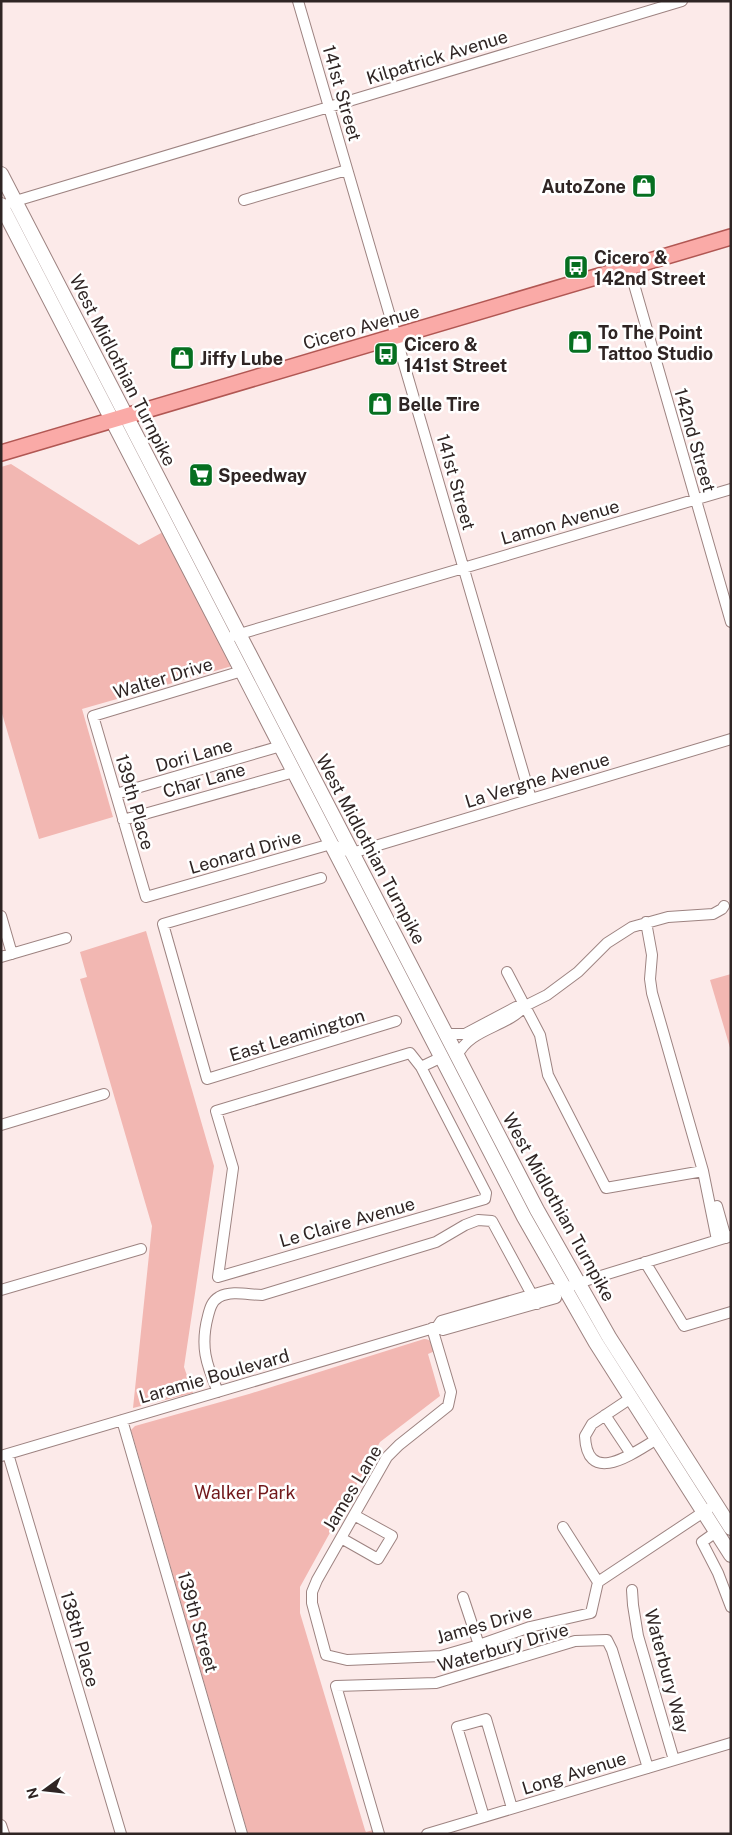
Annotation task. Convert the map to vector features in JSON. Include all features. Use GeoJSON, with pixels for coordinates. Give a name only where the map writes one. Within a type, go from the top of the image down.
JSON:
{"type":"FeatureCollection","features":[{"type":"Feature","properties":{"kind":"main road","name":"West Midlothian Turnpike"},"geometry":{"type":"LineString","coordinates":[[1,174],[6,204],[119,418],[239,634],[537,1210],[609,1337],[731,1528]]}},
{"type":"Feature","properties":{"kind":"main road","name":"Cicero Avenue"},"geometry":{"type":"LineString","coordinates":[[1,452],[731,237]]}},
{"type":"Feature","properties":{"kind":"main road","name":"West Midlothian Turnpike"},"geometry":{"type":"LineString","coordinates":[[119,418],[225,638],[561,1290],[731,1555]]}},
{"type":"Feature","properties":{"kind":"main road"},"geometry":{"type":"LineString","coordinates":[[442,1057],[452,1045]]}},
{"type":"Feature","properties":{"kind":"street","name":"141st Street"},"geometry":{"type":"LineString","coordinates":[[298,1],[532,799]]}},
{"type":"Feature","properties":{"kind":"street","name":"Kilpatrick Avenue"},"geometry":{"type":"LineString","coordinates":[[6,204],[682,1]]}},
{"type":"Feature","properties":{"kind":"street"},"geometry":{"type":"LineString","coordinates":[[244,200],[347,170]]}},
{"type":"Feature","properties":{"kind":"street","name":"142nd Street"},"geometry":{"type":"LineString","coordinates":[[629,267],[731,622]]}},
{"type":"Feature","properties":{"kind":"street","name":"Lamon Avenue"},"geometry":{"type":"LineString","coordinates":[[225,638],[731,488]]}},
{"type":"Feature","properties":{"kind":"street","name":"Walter Drive"},"geometry":{"type":"LineString","coordinates":[[93,716],[242,671]]}},
{"type":"Feature","properties":{"kind":"street","name":"139th Place"},"geometry":{"type":"LineString","coordinates":[[93,716],[146,897]]}},
{"type":"Feature","properties":{"kind":"street","name":"La Vergne Avenue"},"geometry":{"type":"LineString","coordinates":[[352,853],[731,739]]}},
{"type":"Feature","properties":{"kind":"street","name":"Dori Lane"},"geometry":{"type":"LineString","coordinates":[[116,794],[281,746]]}},
{"type":"Feature","properties":{"kind":"street","name":"Char Lane"},"geometry":{"type":"LineString","coordinates":[[123,820],[294,772]]}},
{"type":"Feature","properties":{"kind":"street"},"geometry":{"type":"LineString","coordinates":[[331,844],[352,853]]}},
{"type":"Feature","properties":{"kind":"street","name":"Leonard Drive"},"geometry":{"type":"LineString","coordinates":[[146,897],[331,844]]}},
{"type":"Feature","properties":{"kind":"street","name":"East Leamington"},"geometry":{"type":"LineString","coordinates":[[321,878],[163,924],[207,1080],[396,1021]]}},
{"type":"Feature","properties":{"kind":"street"},"geometry":{"type":"LineString","coordinates":[[452,1045],[465,1034],[516,1007],[525,1006],[548,995],[565,983],[620,934],[646,922],[680,915],[713,914],[722,910],[724,906]]}},
{"type":"Feature","properties":{"kind":"street"},"geometry":{"type":"LineString","coordinates":[[1,916],[12,954]]}},
{"type":"Feature","properties":{"kind":"street"},"geometry":{"type":"LineString","coordinates":[[646,922],[652,945],[650,979],[655,1007],[703,1171],[708,1178],[725,1238]]}},
{"type":"Feature","properties":{"kind":"street"},"geometry":{"type":"LineString","coordinates":[[1,957],[66,938]]}},
{"type":"Feature","properties":{"kind":"street"},"geometry":{"type":"LineString","coordinates":[[507,972],[542,1041],[548,1075],[606,1188],[703,1171]]}},
{"type":"Feature","properties":{"kind":"street"},"geometry":{"type":"LineString","coordinates":[[452,1045],[462,1048],[470,1039],[518,1014],[525,1006]]}},
{"type":"Feature","properties":{"kind":"street","name":"Le Claire Avenue"},"geometry":{"type":"LineString","coordinates":[[410,1053],[421,1068],[486,1193],[485,1199],[218,1277],[233,1168],[216,1111],[410,1053]]}},
{"type":"Feature","properties":{"kind":"street"},"geometry":{"type":"LineString","coordinates":[[421,1068],[442,1057]]}},
{"type":"Feature","properties":{"kind":"street"},"geometry":{"type":"LineString","coordinates":[[1,1125],[104,1094]]}},
{"type":"Feature","properties":{"kind":"street"},"geometry":{"type":"LineString","coordinates":[[218,1392],[203,1350],[211,1306],[220,1296],[236,1293],[262,1295],[436,1242],[464,1225],[478,1220],[492,1221],[534,1300]]}},
{"type":"Feature","properties":{"kind":"street","name":"Laramie Boulevard"},"geometry":{"type":"LineString","coordinates":[[5,1455],[434,1328],[441,1321],[534,1300],[552,1289],[561,1290],[578,1283],[725,1238]]}},
{"type":"Feature","properties":{"kind":"street"},"geometry":{"type":"LineString","coordinates":[[1,1290],[141,1249]]}},
{"type":"Feature","properties":{"kind":"street"},"geometry":{"type":"LineString","coordinates":[[645,1262],[684,1326],[731,1312]]}},
{"type":"Feature","properties":{"kind":"street","name":"James Lane"},"geometry":{"type":"LineString","coordinates":[[326,1656],[312,1604],[312,1592],[387,1457],[399,1445],[448,1406],[451,1392],[434,1328]]}},
{"type":"Feature","properties":{"kind":"street"},"geometry":{"type":"LineString","coordinates":[[631,1398],[592,1424],[587,1430],[585,1443],[591,1456],[603,1464],[622,1460],[657,1439]]}},
{"type":"Feature","properties":{"kind":"street"},"geometry":{"type":"LineString","coordinates":[[605,1415],[631,1454]]}},
{"type":"Feature","properties":{"kind":"street","name":"139th Street"},"geometry":{"type":"LineString","coordinates":[[122,1420],[242,1834]]}},
{"type":"Feature","properties":{"kind":"street","name":"138th Place"},"geometry":{"type":"LineString","coordinates":[[5,1455],[120,1834]]}},
{"type":"Feature","properties":{"kind":"street"},"geometry":{"type":"LineString","coordinates":[[563,1526],[598,1582],[715,1504]]}},
{"type":"Feature","properties":{"kind":"street"},"geometry":{"type":"LineString","coordinates":[[341,1538],[378,1559],[392,1536],[354,1515]]}},
{"type":"Feature","properties":{"kind":"street"},"geometry":{"type":"LineString","coordinates":[[716,1532],[702,1542],[718,1573],[731,1607]]}},
{"type":"Feature","properties":{"kind":"street","name":"James Drive"},"geometry":{"type":"LineString","coordinates":[[326,1656],[347,1660],[441,1656],[479,1645],[530,1626],[590,1613],[598,1582]]}},
{"type":"Feature","properties":{"kind":"street","name":"Waterbury Way"},"geometry":{"type":"LineString","coordinates":[[632,1590],[638,1636],[674,1760]]}},
{"type":"Feature","properties":{"kind":"street"},"geometry":{"type":"LineString","coordinates":[[463,1597],[479,1645]]}},
{"type":"Feature","properties":{"kind":"street","name":"Waterbury Drive"},"geometry":{"type":"LineString","coordinates":[[379,1834],[336,1686],[436,1684],[575,1641],[607,1640],[612,1650],[648,1768]]}},
{"type":"Feature","properties":{"kind":"street"},"geometry":{"type":"LineString","coordinates":[[484,1817],[457,1727],[486,1719],[512,1808]]}},
{"type":"Feature","properties":{"kind":"street","name":"Long Avenue"},"geometry":{"type":"LineString","coordinates":[[427,1834],[731,1743]]}},
{"type":"Feature","properties":{"kind":"street"},"geometry":{"type":"LineString","coordinates":[[1,1826],[4,1834]]}},
{"type":"Feature","properties":{"kind":"green space"},"geometry":{"type":"Polygon","coordinates":[[[11,464],[139,545],[163,532],[232,666],[82,709],[113,817],[39,839],[1,710],[1,467],[11,464]]]}},
{"type":"Feature","properties":{"kind":"green space"},"geometry":{"type":"Polygon","coordinates":[[[146,931],[214,1166],[184,1367],[193,1393],[133,1408],[152,1226],[80,979],[87,977],[80,952],[146,931]]]}},
{"type":"Feature","properties":{"kind":"green space"},"geometry":{"type":"Polygon","coordinates":[[[731,974],[731,1051],[710,980],[731,974]]]}},
{"type":"Feature","properties":{"kind":"green space","name":"Walker Park"},"geometry":{"type":"Polygon","coordinates":[[[424,1339],[430,1341],[435,1351],[428,1354],[440,1396],[380,1442],[300,1587],[300,1613],[365,1830],[366,1832],[373,1830],[374,1834],[248,1834],[131,1430],[135,1426],[249,1394],[424,1339]]]}},
{"type":"Feature","properties":{"kind":"place","name":"AutoZone"},"geometry":{"type":"Point","coordinates":[644,186]}},
{"type":"Feature","properties":{"kind":"place","name":"Cicero & 142nd Street"},"geometry":{"type":"Point","coordinates":[576,267]}},
{"type":"Feature","properties":{"kind":"place","name":"To The Point Tattoo Studio"},"geometry":{"type":"Point","coordinates":[580,342]}},
{"type":"Feature","properties":{"kind":"place","name":"Cicero & 141st Street"},"geometry":{"type":"Point","coordinates":[386,354]}},
{"type":"Feature","properties":{"kind":"place","name":"Jiffy Lube"},"geometry":{"type":"Point","coordinates":[182,358]}},
{"type":"Feature","properties":{"kind":"place","name":"Belle Tire"},"geometry":{"type":"Point","coordinates":[380,404]}},
{"type":"Feature","properties":{"kind":"place","name":"Speedway"},"geometry":{"type":"Point","coordinates":[201,475]}}]}
